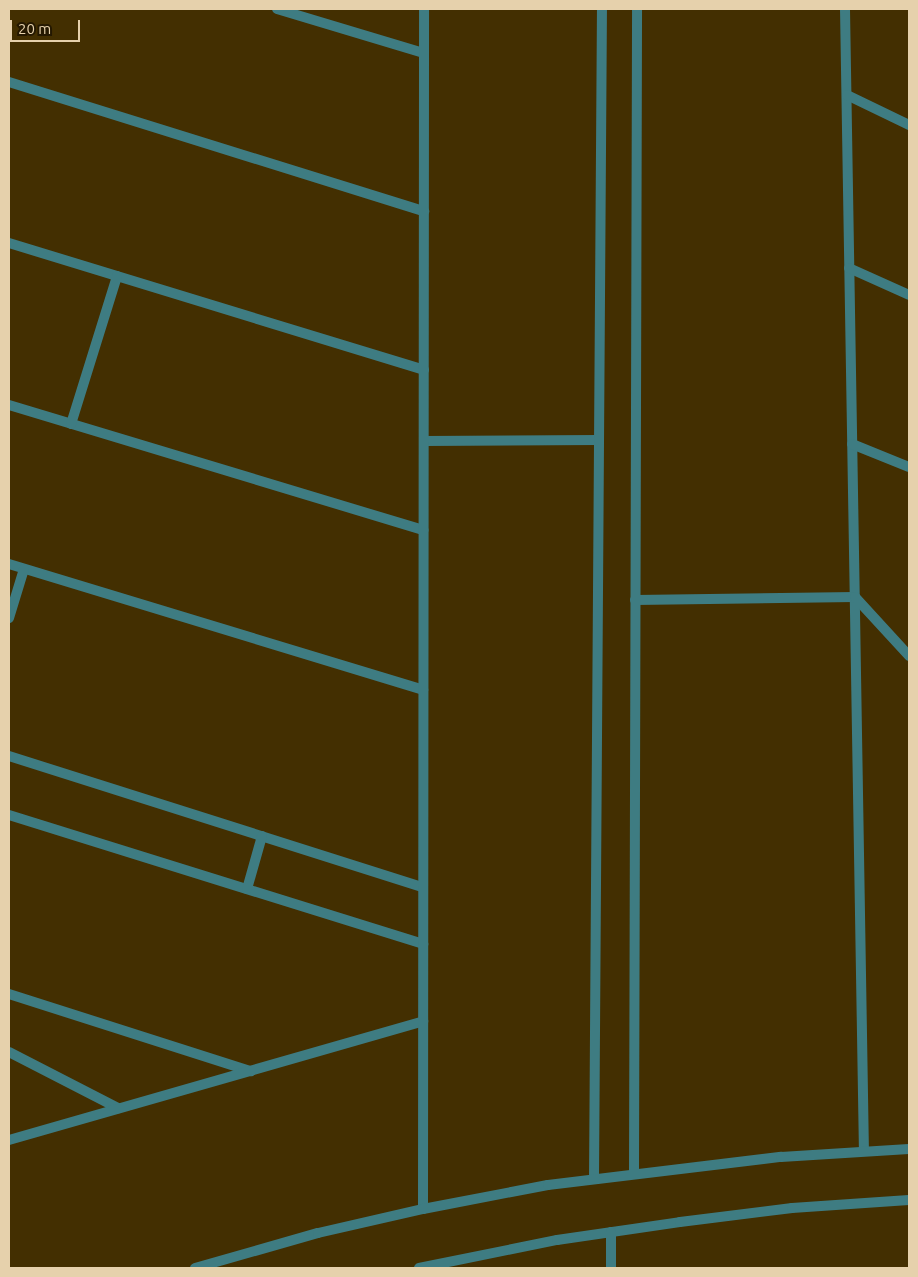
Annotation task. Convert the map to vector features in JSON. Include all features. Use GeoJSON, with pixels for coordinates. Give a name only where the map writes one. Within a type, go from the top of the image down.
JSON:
{"type":"FeatureCollection","features":[{"type":"Feature","properties":{"kind":"street"},"geometry":{"type":"LineString","coordinates":[[277,9],[424,53]]}},
{"type":"Feature","properties":{"kind":"street"},"geometry":{"type":"LineString","coordinates":[[423,1208],[424,9]]}},
{"type":"Feature","properties":{"kind":"street"},"geometry":{"type":"LineString","coordinates":[[594,1179],[602,9]]}},
{"type":"Feature","properties":{"kind":"street"},"geometry":{"type":"LineString","coordinates":[[634,1174],[637,9]]}},
{"type":"Feature","properties":{"kind":"street"},"geometry":{"type":"LineString","coordinates":[[845,9],[864,1152]]}},
{"type":"Feature","properties":{"kind":"street"},"geometry":{"type":"LineString","coordinates":[[9,82],[424,212]]}},
{"type":"Feature","properties":{"kind":"street"},"geometry":{"type":"LineString","coordinates":[[847,95],[909,125]]}},
{"type":"Feature","properties":{"kind":"street"},"geometry":{"type":"LineString","coordinates":[[9,243],[424,370]]}},
{"type":"Feature","properties":{"kind":"street"},"geometry":{"type":"LineString","coordinates":[[850,268],[909,295]]}},
{"type":"Feature","properties":{"kind":"street"},"geometry":{"type":"LineString","coordinates":[[71,424],[118,276]]}},
{"type":"Feature","properties":{"kind":"street"},"geometry":{"type":"LineString","coordinates":[[9,405],[424,530]]}},
{"type":"Feature","properties":{"kind":"street"},"geometry":{"type":"LineString","coordinates":[[424,441],[599,440]]}},
{"type":"Feature","properties":{"kind":"street"},"geometry":{"type":"LineString","coordinates":[[852,444],[909,467]]}},
{"type":"Feature","properties":{"kind":"street"},"geometry":{"type":"LineString","coordinates":[[9,564],[424,690]]}},
{"type":"Feature","properties":{"kind":"street"},"geometry":{"type":"LineString","coordinates":[[9,618],[24,568]]}},
{"type":"Feature","properties":{"kind":"street"},"geometry":{"type":"LineString","coordinates":[[636,600],[855,597],[909,656]]}},
{"type":"Feature","properties":{"kind":"street"},"geometry":{"type":"LineString","coordinates":[[9,756],[424,887]]}},
{"type":"Feature","properties":{"kind":"street"},"geometry":{"type":"LineString","coordinates":[[9,815],[424,944]]}},
{"type":"Feature","properties":{"kind":"street"},"geometry":{"type":"LineString","coordinates":[[247,889],[262,836]]}},
{"type":"Feature","properties":{"kind":"street"},"geometry":{"type":"LineString","coordinates":[[9,994],[251,1070]]}},
{"type":"Feature","properties":{"kind":"street"},"geometry":{"type":"LineString","coordinates":[[9,1140],[423,1021]]}},
{"type":"Feature","properties":{"kind":"street"},"geometry":{"type":"LineString","coordinates":[[9,1052],[118,1108]]}},
{"type":"Feature","properties":{"kind":"street"},"geometry":{"type":"LineString","coordinates":[[195,1268],[209,1266],[423,1208],[594,1179],[909,1149]]}},
{"type":"Feature","properties":{"kind":"street"},"geometry":{"type":"LineString","coordinates":[[419,1268],[612,1232],[792,1208],[909,1200]]}},
{"type":"Feature","properties":{"kind":"street"},"geometry":{"type":"LineString","coordinates":[[611,1268],[612,1232]]}}]}
